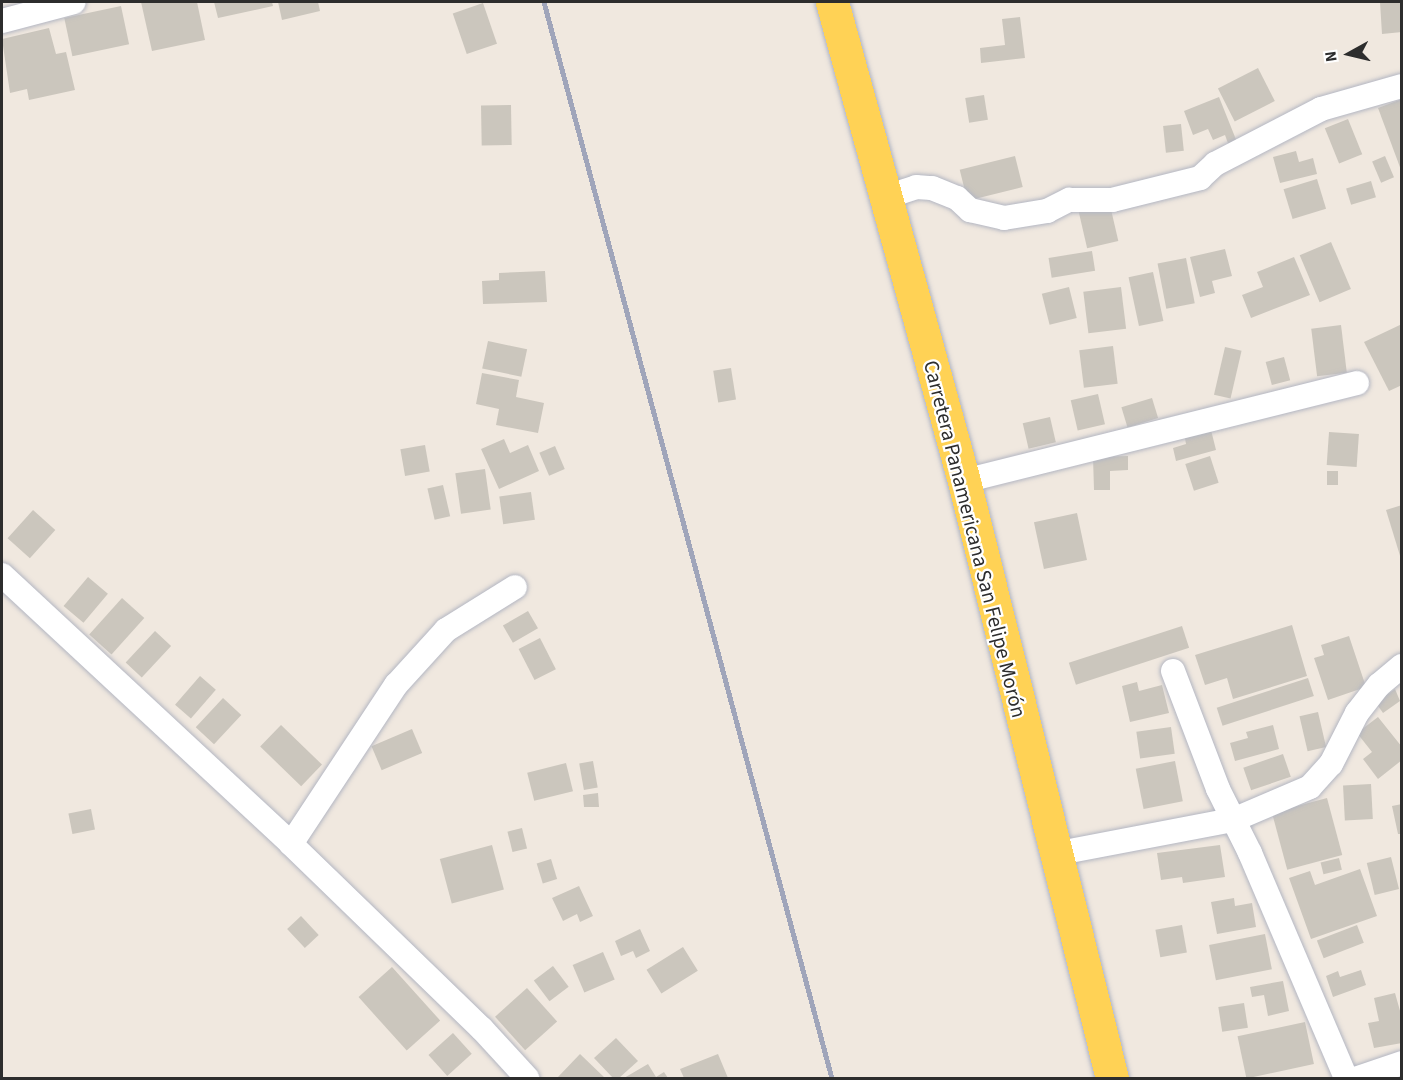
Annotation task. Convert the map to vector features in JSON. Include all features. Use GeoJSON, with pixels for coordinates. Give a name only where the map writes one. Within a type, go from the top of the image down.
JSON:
{"type":"FeatureCollection","features":[{"type":"Feature","properties":{"kind":"main road","name":"Carretera Panamericana San Felipe Morón"},"geometry":{"type":"LineString","coordinates":[[832,2],[883,198],[964,481],[1054,854],[1112,1078]]}},
{"type":"Feature","properties":{"kind":"street"},"geometry":{"type":"LineString","coordinates":[[2,21],[74,2]]}},
{"type":"Feature","properties":{"kind":"street"},"geometry":{"type":"LineString","coordinates":[[883,198],[916,187],[932,188],[957,198],[970,210],[1004,218],[1047,211],[1069,200],[1112,200],[1200,178],[1215,164],[1321,109],[1401,86]]}},
{"type":"Feature","properties":{"kind":"street"},"geometry":{"type":"LineString","coordinates":[[964,481],[1357,382]]}},
{"type":"Feature","properties":{"kind":"street"},"geometry":{"type":"LineString","coordinates":[[2,575],[291,844],[482,1029],[527,1078]]}},
{"type":"Feature","properties":{"kind":"street"},"geometry":{"type":"LineString","coordinates":[[291,844],[396,685],[446,630],[515,587]]}},
{"type":"Feature","properties":{"kind":"street"},"geometry":{"type":"LineString","coordinates":[[1054,854],[1233,820],[1310,787],[1331,764],[1357,713],[1379,686],[1401,666]]}},
{"type":"Feature","properties":{"kind":"street"},"geometry":{"type":"LineString","coordinates":[[1173,671],[1233,820],[1346,1078]]}},
{"type":"Feature","properties":{"kind":"street"},"geometry":{"type":"LineString","coordinates":[[1358,1078],[1401,1063]]}},
{"type":"Feature","properties":{"kind":"building"},"geometry":{"type":"Polygon","coordinates":[[[141,2],[197,2],[205,40],[152,51],[141,2]]]}},
{"type":"Feature","properties":{"kind":"building"},"geometry":{"type":"Polygon","coordinates":[[[214,2],[272,2],[273,6],[218,18],[214,2]]]}},
{"type":"Feature","properties":{"kind":"building"},"geometry":{"type":"Polygon","coordinates":[[[278,2],[318,2],[320,11],[282,20],[278,2]]]}},
{"type":"Feature","properties":{"kind":"building"},"geometry":{"type":"Polygon","coordinates":[[[1380,2],[1402,2],[1402,32],[1382,34],[1380,2]]]}},
{"type":"Feature","properties":{"kind":"building"},"geometry":{"type":"Polygon","coordinates":[[[483,3],[497,44],[467,54],[453,13],[483,3]]]}},
{"type":"Feature","properties":{"kind":"building"},"geometry":{"type":"Polygon","coordinates":[[[121,6],[129,44],[72,56],[64,18],[121,6]]]}},
{"type":"Feature","properties":{"kind":"building"},"geometry":{"type":"Polygon","coordinates":[[[1020,17],[1025,58],[981,63],[980,48],[1005,45],[1002,19],[1020,17]]]}},
{"type":"Feature","properties":{"kind":"building"},"geometry":{"type":"Polygon","coordinates":[[[49,28],[56,54],[66,52],[75,90],[29,100],[27,89],[10,93],[2,39],[49,28]]]}},
{"type":"Feature","properties":{"kind":"building"},"geometry":{"type":"Polygon","coordinates":[[[1258,68],[1275,101],[1235,121],[1218,88],[1258,68]]]}},
{"type":"Feature","properties":{"kind":"building"},"geometry":{"type":"Polygon","coordinates":[[[984,95],[988,120],[969,123],[965,98],[984,95]]]}},
{"type":"Feature","properties":{"kind":"building"},"geometry":{"type":"Polygon","coordinates":[[[1219,97],[1237,142],[1229,146],[1225,135],[1213,140],[1208,129],[1193,135],[1184,111],[1219,97]]]}},
{"type":"Feature","properties":{"kind":"building"},"geometry":{"type":"Polygon","coordinates":[[[1402,99],[1402,170],[1401,170],[1378,108],[1402,99]]]}},
{"type":"Feature","properties":{"kind":"building"},"geometry":{"type":"Polygon","coordinates":[[[511,105],[512,145],[482,146],[481,106],[511,105]]]}},
{"type":"Feature","properties":{"kind":"building"},"geometry":{"type":"Polygon","coordinates":[[[1348,119],[1362,154],[1339,164],[1325,128],[1348,119]]]}},
{"type":"Feature","properties":{"kind":"building"},"geometry":{"type":"Polygon","coordinates":[[[1181,124],[1184,151],[1166,153],[1163,126],[1181,124]]]}},
{"type":"Feature","properties":{"kind":"building"},"geometry":{"type":"Polygon","coordinates":[[[1296,151],[1299,162],[1313,158],[1317,174],[1280,183],[1273,157],[1296,151]]]}},
{"type":"Feature","properties":{"kind":"building"},"geometry":{"type":"Polygon","coordinates":[[[1015,156],[1023,187],[967,201],[960,170],[1015,156]]]}},
{"type":"Feature","properties":{"kind":"building"},"geometry":{"type":"Polygon","coordinates":[[[1385,156],[1394,177],[1381,183],[1372,161],[1385,156]]]}},
{"type":"Feature","properties":{"kind":"building"},"geometry":{"type":"Polygon","coordinates":[[[1317,179],[1326,209],[1293,219],[1284,189],[1317,179]]]}},
{"type":"Feature","properties":{"kind":"building"},"geometry":{"type":"Polygon","coordinates":[[[1371,181],[1376,197],[1351,205],[1346,189],[1371,181]]]}},
{"type":"Feature","properties":{"kind":"building"},"geometry":{"type":"Polygon","coordinates":[[[1110,205],[1118,241],[1087,248],[1079,212],[1110,205]]]}},
{"type":"Feature","properties":{"kind":"building"},"geometry":{"type":"Polygon","coordinates":[[[1331,242],[1351,289],[1320,302],[1300,255],[1331,242]]]}},
{"type":"Feature","properties":{"kind":"building"},"geometry":{"type":"Polygon","coordinates":[[[1225,249],[1232,276],[1212,281],[1215,293],[1200,297],[1190,257],[1225,249]]]}},
{"type":"Feature","properties":{"kind":"building"},"geometry":{"type":"Polygon","coordinates":[[[1092,251],[1095,271],[1052,278],[1049,258],[1092,251]]]}},
{"type":"Feature","properties":{"kind":"building"},"geometry":{"type":"Polygon","coordinates":[[[1294,257],[1310,295],[1251,318],[1242,295],[1263,287],[1257,272],[1294,257]]]}},
{"type":"Feature","properties":{"kind":"building"},"geometry":{"type":"Polygon","coordinates":[[[1186,258],[1195,303],[1166,309],[1158,264],[1186,258]]]}},
{"type":"Feature","properties":{"kind":"building"},"geometry":{"type":"Polygon","coordinates":[[[545,271],[547,302],[483,304],[482,281],[499,280],[499,273],[545,271]]]}},
{"type":"Feature","properties":{"kind":"building"},"geometry":{"type":"Polygon","coordinates":[[[1153,272],[1163,321],[1139,326],[1129,277],[1153,272]]]}},
{"type":"Feature","properties":{"kind":"building"},"geometry":{"type":"Polygon","coordinates":[[[1069,287],[1077,318],[1050,325],[1042,294],[1069,287]]]}},
{"type":"Feature","properties":{"kind":"building"},"geometry":{"type":"Polygon","coordinates":[[[1121,287],[1126,329],[1088,333],[1083,292],[1121,287]]]}},
{"type":"Feature","properties":{"kind":"building"},"geometry":{"type":"Polygon","coordinates":[[[1402,324],[1402,385],[1389,391],[1364,342],[1402,324]]]}},
{"type":"Feature","properties":{"kind":"building"},"geometry":{"type":"Polygon","coordinates":[[[1341,325],[1347,373],[1317,376],[1311,329],[1341,325]]]}},
{"type":"Feature","properties":{"kind":"building"},"geometry":{"type":"Polygon","coordinates":[[[488,341],[527,349],[521,377],[482,368],[488,341]]]}},
{"type":"Feature","properties":{"kind":"building"},"geometry":{"type":"Polygon","coordinates":[[[1113,346],[1118,384],[1084,388],[1079,350],[1113,346]]]}},
{"type":"Feature","properties":{"kind":"building"},"geometry":{"type":"Polygon","coordinates":[[[1225,347],[1242,351],[1231,399],[1214,395],[1225,347]]]}},
{"type":"Feature","properties":{"kind":"building"},"geometry":{"type":"Polygon","coordinates":[[[1284,357],[1290,380],[1272,385],[1266,362],[1284,357]]]}},
{"type":"Feature","properties":{"kind":"building"},"geometry":{"type":"Polygon","coordinates":[[[731,368],[736,400],[718,402],[713,371],[731,368]]]}},
{"type":"Feature","properties":{"kind":"building"},"geometry":{"type":"Polygon","coordinates":[[[482,373],[519,380],[516,397],[544,403],[538,433],[496,425],[499,409],[476,404],[482,373]]]}},
{"type":"Feature","properties":{"kind":"building"},"geometry":{"type":"Polygon","coordinates":[[[1098,394],[1105,424],[1078,431],[1071,400],[1098,394]]]}},
{"type":"Feature","properties":{"kind":"building"},"geometry":{"type":"Polygon","coordinates":[[[1152,398],[1158,418],[1128,427],[1121,407],[1152,398]]]}},
{"type":"Feature","properties":{"kind":"building"},"geometry":{"type":"Polygon","coordinates":[[[1050,417],[1056,442],[1029,449],[1023,423],[1050,417]]]}},
{"type":"Feature","properties":{"kind":"building"},"geometry":{"type":"Polygon","coordinates":[[[1210,426],[1216,450],[1176,461],[1173,448],[1186,444],[1184,433],[1210,426]]]}},
{"type":"Feature","properties":{"kind":"building"},"geometry":{"type":"Polygon","coordinates":[[[1329,432],[1359,434],[1357,467],[1327,465],[1329,432]]]}},
{"type":"Feature","properties":{"kind":"building"},"geometry":{"type":"Polygon","coordinates":[[[504,439],[510,453],[528,445],[539,471],[499,489],[481,449],[504,439]]]}},
{"type":"Feature","properties":{"kind":"building"},"geometry":{"type":"Polygon","coordinates":[[[425,445],[430,472],[405,476],[400,449],[425,445]]]}},
{"type":"Feature","properties":{"kind":"building"},"geometry":{"type":"Polygon","coordinates":[[[555,446],[565,469],[549,476],[539,453],[555,446]]]}},
{"type":"Feature","properties":{"kind":"building"},"geometry":{"type":"Polygon","coordinates":[[[1128,456],[1128,470],[1110,471],[1110,490],[1094,490],[1093,457],[1128,456]]]}},
{"type":"Feature","properties":{"kind":"building"},"geometry":{"type":"Polygon","coordinates":[[[1210,456],[1219,483],[1194,491],[1185,464],[1210,456]]]}},
{"type":"Feature","properties":{"kind":"building"},"geometry":{"type":"Polygon","coordinates":[[[485,469],[491,510],[461,514],[455,473],[485,469]]]}},
{"type":"Feature","properties":{"kind":"building"},"geometry":{"type":"Polygon","coordinates":[[[1327,471],[1338,471],[1338,485],[1327,485],[1327,471]]]}},
{"type":"Feature","properties":{"kind":"building"},"geometry":{"type":"Polygon","coordinates":[[[443,485],[450,516],[435,520],[427,489],[443,485]]]}},
{"type":"Feature","properties":{"kind":"building"},"geometry":{"type":"Polygon","coordinates":[[[531,492],[535,520],[503,524],[499,496],[531,492]]]}},
{"type":"Feature","properties":{"kind":"building"},"geometry":{"type":"Polygon","coordinates":[[[1402,505],[1402,559],[1401,559],[1386,510],[1402,505]]]}},
{"type":"Feature","properties":{"kind":"building"},"geometry":{"type":"Polygon","coordinates":[[[33,510],[55,530],[30,558],[8,538],[33,510]]]}},
{"type":"Feature","properties":{"kind":"building"},"geometry":{"type":"Polygon","coordinates":[[[1077,513],[1087,560],[1044,569],[1034,522],[1077,513]]]}},
{"type":"Feature","properties":{"kind":"building"},"geometry":{"type":"Polygon","coordinates":[[[88,577],[108,594],[83,623],[64,606],[88,577]]]}},
{"type":"Feature","properties":{"kind":"building"},"geometry":{"type":"Polygon","coordinates":[[[122,598],[144,618],[112,654],[89,634],[122,598]]]}},
{"type":"Feature","properties":{"kind":"building"},"geometry":{"type":"Polygon","coordinates":[[[528,611],[538,628],[513,643],[503,626],[528,611]]]}},
{"type":"Feature","properties":{"kind":"building"},"geometry":{"type":"Polygon","coordinates":[[[1292,625],[1307,676],[1233,699],[1227,678],[1205,685],[1195,655],[1292,625]]]}},
{"type":"Feature","properties":{"kind":"building"},"geometry":{"type":"Polygon","coordinates":[[[1182,626],[1189,648],[1076,685],[1069,663],[1182,626]]]}},
{"type":"Feature","properties":{"kind":"building"},"geometry":{"type":"Polygon","coordinates":[[[155,631],[171,646],[142,677],[126,662],[155,631]]]}},
{"type":"Feature","properties":{"kind":"building"},"geometry":{"type":"Polygon","coordinates":[[[1349,636],[1366,687],[1328,700],[1314,658],[1324,655],[1321,645],[1349,636]]]}},
{"type":"Feature","properties":{"kind":"building"},"geometry":{"type":"Polygon","coordinates":[[[540,638],[556,669],[535,680],[519,649],[540,638]]]}},
{"type":"Feature","properties":{"kind":"building"},"geometry":{"type":"Polygon","coordinates":[[[200,676],[216,690],[191,718],[175,705],[200,676]]]}},
{"type":"Feature","properties":{"kind":"building"},"geometry":{"type":"Polygon","coordinates":[[[1308,678],[1314,696],[1223,726],[1217,708],[1308,678]]]}},
{"type":"Feature","properties":{"kind":"building"},"geometry":{"type":"Polygon","coordinates":[[[1137,682],[1139,691],[1162,685],[1169,713],[1130,722],[1122,686],[1137,682]]]}},
{"type":"Feature","properties":{"kind":"building"},"geometry":{"type":"Polygon","coordinates":[[[1395,689],[1400,701],[1383,713],[1376,703],[1395,689]]]}},
{"type":"Feature","properties":{"kind":"building"},"geometry":{"type":"Polygon","coordinates":[[[223,698],[241,715],[214,744],[196,727],[223,698]]]}},
{"type":"Feature","properties":{"kind":"building"},"geometry":{"type":"Polygon","coordinates":[[[1318,712],[1326,747],[1308,751],[1299,716],[1318,712]]]}},
{"type":"Feature","properties":{"kind":"building"},"geometry":{"type":"Polygon","coordinates":[[[1378,717],[1402,747],[1402,760],[1378,779],[1363,759],[1372,752],[1357,733],[1378,717]]]}},
{"type":"Feature","properties":{"kind":"building"},"geometry":{"type":"Polygon","coordinates":[[[281,725],[322,765],[301,786],[260,747],[281,725]]]}},
{"type":"Feature","properties":{"kind":"building"},"geometry":{"type":"Polygon","coordinates":[[[1273,725],[1279,749],[1235,761],[1230,743],[1248,738],[1246,732],[1273,725]]]}},
{"type":"Feature","properties":{"kind":"building"},"geometry":{"type":"Polygon","coordinates":[[[1171,727],[1175,754],[1140,759],[1136,732],[1171,727]]]}},
{"type":"Feature","properties":{"kind":"building"},"geometry":{"type":"Polygon","coordinates":[[[412,729],[422,753],[382,770],[371,746],[412,729]]]}},
{"type":"Feature","properties":{"kind":"building"},"geometry":{"type":"Polygon","coordinates":[[[1283,754],[1291,777],[1251,790],[1243,768],[1283,754]]]}},
{"type":"Feature","properties":{"kind":"building"},"geometry":{"type":"Polygon","coordinates":[[[593,761],[598,788],[584,790],[579,763],[593,761]]]}},
{"type":"Feature","properties":{"kind":"building"},"geometry":{"type":"Polygon","coordinates":[[[1175,761],[1183,801],[1144,809],[1136,769],[1175,761]]]}},
{"type":"Feature","properties":{"kind":"building"},"geometry":{"type":"Polygon","coordinates":[[[566,763],[573,791],[534,801],[527,773],[566,763]]]}},
{"type":"Feature","properties":{"kind":"building"},"geometry":{"type":"Polygon","coordinates":[[[1371,784],[1373,819],[1345,820],[1343,785],[1371,784]]]}},
{"type":"Feature","properties":{"kind":"building"},"geometry":{"type":"Polygon","coordinates":[[[598,793],[599,807],[584,807],[583,795],[598,793]]]}},
{"type":"Feature","properties":{"kind":"building"},"geometry":{"type":"Polygon","coordinates":[[[1327,798],[1342,855],[1287,870],[1272,813],[1327,798]]]}},
{"type":"Feature","properties":{"kind":"building"},"geometry":{"type":"Polygon","coordinates":[[[1402,804],[1402,834],[1398,834],[1392,806],[1402,804]]]}},
{"type":"Feature","properties":{"kind":"building"},"geometry":{"type":"Polygon","coordinates":[[[91,809],[95,830],[72,834],[68,813],[91,809]]]}},
{"type":"Feature","properties":{"kind":"building"},"geometry":{"type":"Polygon","coordinates":[[[522,828],[527,848],[513,852],[507,832],[522,828]]]}},
{"type":"Feature","properties":{"kind":"building"},"geometry":{"type":"Polygon","coordinates":[[[492,845],[504,889],[452,903],[440,859],[492,845]]]}},
{"type":"Feature","properties":{"kind":"building"},"geometry":{"type":"Polygon","coordinates":[[[1220,845],[1225,877],[1183,883],[1182,877],[1161,880],[1157,853],[1220,845]]]}},
{"type":"Feature","properties":{"kind":"building"},"geometry":{"type":"Polygon","coordinates":[[[1391,857],[1399,889],[1375,895],[1367,863],[1391,857]]]}},
{"type":"Feature","properties":{"kind":"building"},"geometry":{"type":"Polygon","coordinates":[[[1339,858],[1342,870],[1323,874],[1321,863],[1339,858]]]}},
{"type":"Feature","properties":{"kind":"building"},"geometry":{"type":"Polygon","coordinates":[[[551,859],[557,879],[543,883],[537,863],[551,859]]]}},
{"type":"Feature","properties":{"kind":"building"},"geometry":{"type":"Polygon","coordinates":[[[1360,869],[1377,916],[1311,939],[1289,878],[1310,871],[1315,885],[1360,869]]]}},
{"type":"Feature","properties":{"kind":"building"},"geometry":{"type":"Polygon","coordinates":[[[579,886],[593,916],[580,922],[577,914],[563,921],[552,898],[579,886]]]}},
{"type":"Feature","properties":{"kind":"building"},"geometry":{"type":"Polygon","coordinates":[[[1234,898],[1235,906],[1252,903],[1256,927],[1217,934],[1211,902],[1234,898]]]}},
{"type":"Feature","properties":{"kind":"building"},"geometry":{"type":"Polygon","coordinates":[[[301,916],[319,935],[305,948],[287,929],[301,916]]]}},
{"type":"Feature","properties":{"kind":"building"},"geometry":{"type":"Polygon","coordinates":[[[1182,925],[1187,953],[1160,957],[1155,930],[1182,925]]]}},
{"type":"Feature","properties":{"kind":"building"},"geometry":{"type":"Polygon","coordinates":[[[1357,925],[1364,943],[1324,958],[1317,940],[1357,925]]]}},
{"type":"Feature","properties":{"kind":"building"},"geometry":{"type":"Polygon","coordinates":[[[640,929],[650,951],[636,958],[633,951],[621,956],[615,941],[640,929]]]}},
{"type":"Feature","properties":{"kind":"building"},"geometry":{"type":"Polygon","coordinates":[[[1265,934],[1272,969],[1216,980],[1209,945],[1265,934]]]}},
{"type":"Feature","properties":{"kind":"building"},"geometry":{"type":"Polygon","coordinates":[[[683,947],[698,971],[661,994],[647,970],[683,947]]]}},
{"type":"Feature","properties":{"kind":"building"},"geometry":{"type":"Polygon","coordinates":[[[603,952],[615,980],[584,993],[573,965],[603,952]]]}},
{"type":"Feature","properties":{"kind":"building"},"geometry":{"type":"Polygon","coordinates":[[[553,966],[569,987],[549,1001],[534,980],[553,966]]]}},
{"type":"Feature","properties":{"kind":"building"},"geometry":{"type":"Polygon","coordinates":[[[392,967],[440,1021],[407,1051],[359,997],[392,967]]]}},
{"type":"Feature","properties":{"kind":"building"},"geometry":{"type":"Polygon","coordinates":[[[1361,970],[1366,985],[1333,997],[1326,976],[1338,971],[1340,977],[1361,970]]]}},
{"type":"Feature","properties":{"kind":"building"},"geometry":{"type":"Polygon","coordinates":[[[1283,981],[1289,1011],[1268,1016],[1264,995],[1252,997],[1250,987],[1283,981]]]}},
{"type":"Feature","properties":{"kind":"building"},"geometry":{"type":"Polygon","coordinates":[[[527,988],[557,1021],[525,1050],[495,1017],[527,988]]]}},
{"type":"Feature","properties":{"kind":"building"},"geometry":{"type":"Polygon","coordinates":[[[1395,993],[1402,1018],[1402,1043],[1374,1048],[1368,1023],[1379,1021],[1374,998],[1395,993]]]}},
{"type":"Feature","properties":{"kind":"building"},"geometry":{"type":"Polygon","coordinates":[[[1244,1003],[1248,1028],[1222,1032],[1218,1007],[1244,1003]]]}},
{"type":"Feature","properties":{"kind":"building"},"geometry":{"type":"Polygon","coordinates":[[[1305,1022],[1314,1064],[1246,1078],[1238,1036],[1305,1022]]]}},
{"type":"Feature","properties":{"kind":"building"},"geometry":{"type":"Polygon","coordinates":[[[453,1033],[472,1054],[447,1076],[428,1055],[453,1033]]]}},
{"type":"Feature","properties":{"kind":"building"},"geometry":{"type":"Polygon","coordinates":[[[616,1038],[638,1061],[619,1078],[613,1078],[594,1058],[616,1038]]]}},
{"type":"Feature","properties":{"kind":"building"},"geometry":{"type":"Polygon","coordinates":[[[580,1054],[605,1078],[557,1078],[580,1054]]]}},
{"type":"Feature","properties":{"kind":"building"},"geometry":{"type":"Polygon","coordinates":[[[718,1054],[728,1078],[684,1078],[680,1069],[718,1054]]]}},
{"type":"Feature","properties":{"kind":"building"},"geometry":{"type":"Polygon","coordinates":[[[648,1064],[656,1077],[664,1072],[668,1078],[624,1078],[648,1064]]]}},
{"type":"Feature","properties":{"kind":"railway"},"geometry":{"type":"LineString","coordinates":[[544,2],[832,1078]]}}]}
